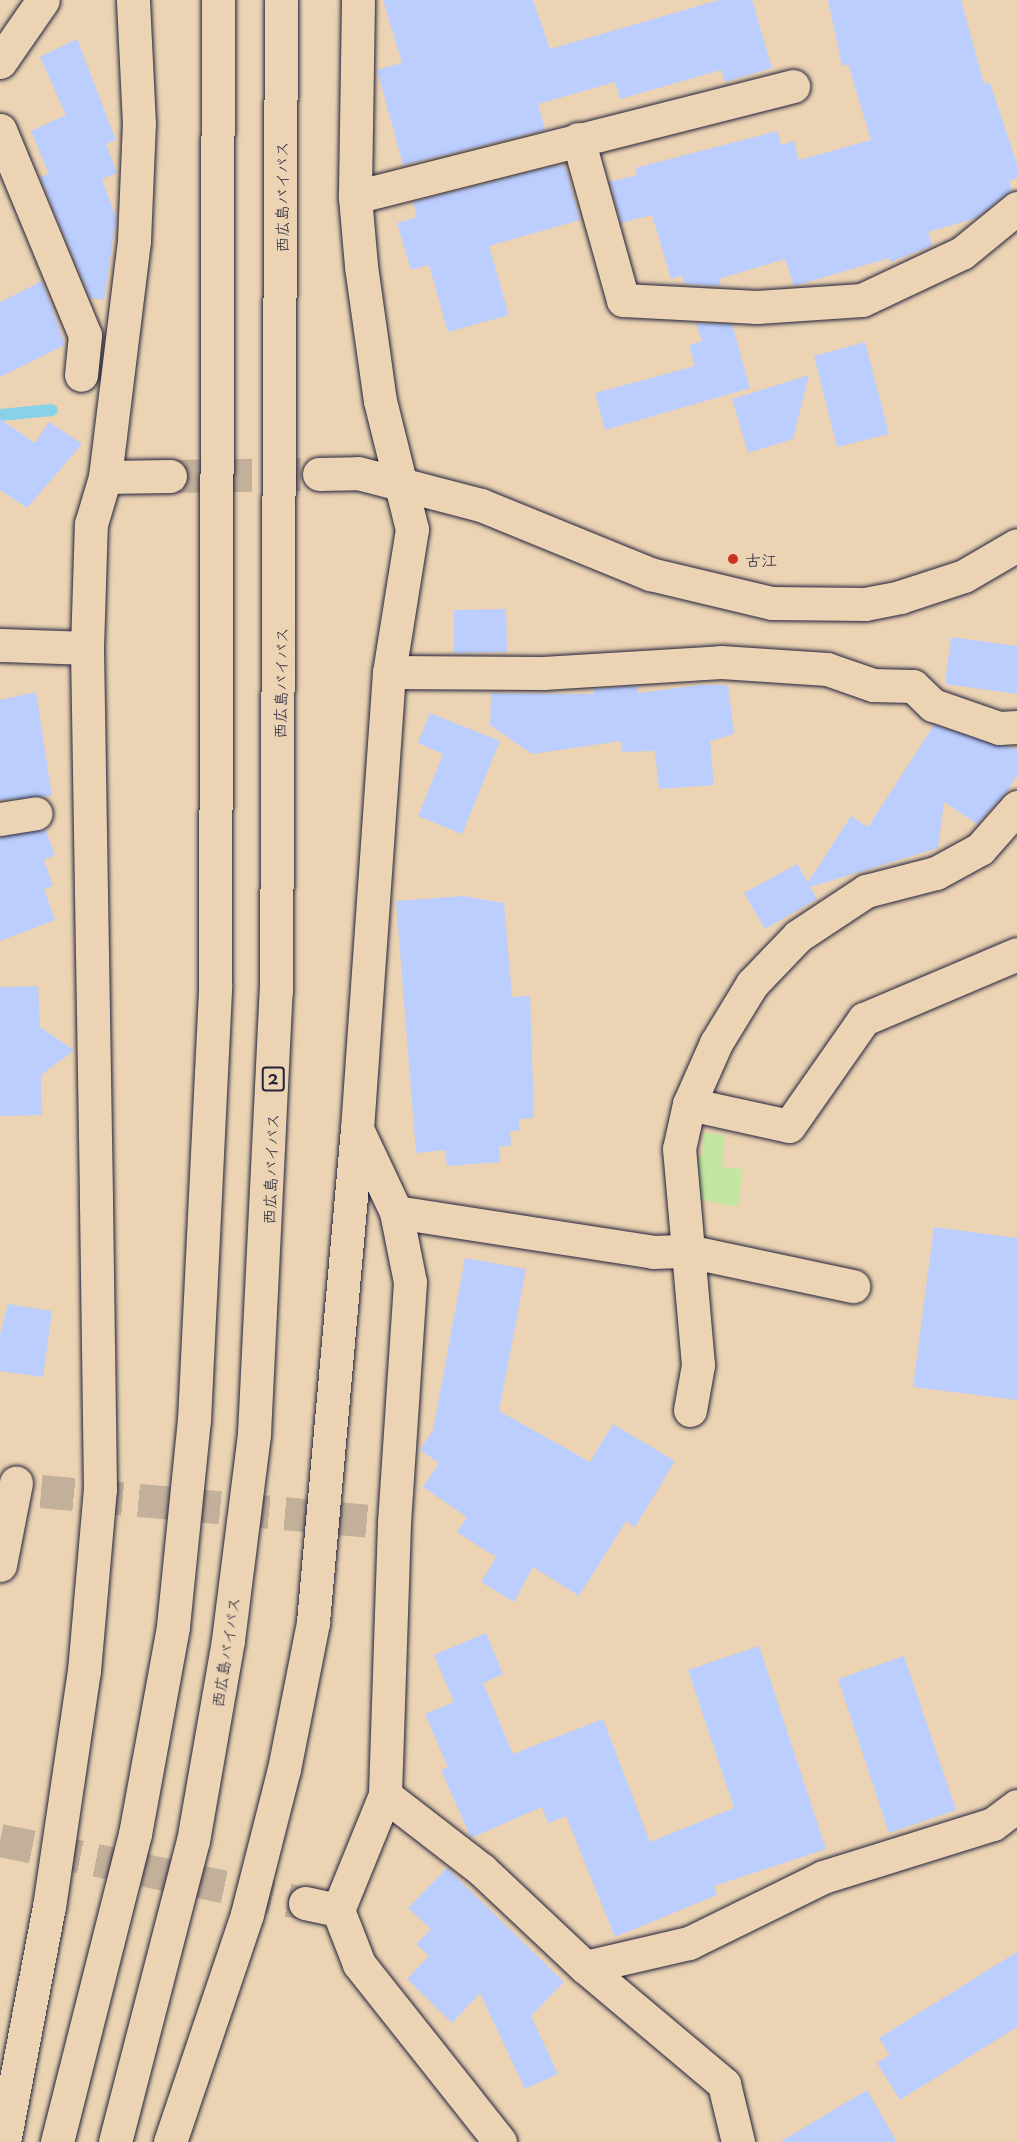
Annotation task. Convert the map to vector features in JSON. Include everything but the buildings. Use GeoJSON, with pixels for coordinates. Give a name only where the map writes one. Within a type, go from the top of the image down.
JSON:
{"type":"FeatureCollection","features":[{"type":"Feature","properties":{"kind":"main road"},"geometry":{"type":"LineString","coordinates":[[0,62],[43,0]]}},
{"type":"Feature","properties":{"kind":"main road"},"geometry":{"type":"LineString","coordinates":[[4,2142],[49,1907],[84,1671],[100,1478],[87,648],[91,524],[105,477],[134,241],[139,124],[133,0]]}},
{"type":"Feature","properties":{"kind":"main road"},"geometry":{"type":"LineString","coordinates":[[57,2142],[135,1834],[173,1626],[195,1420],[215,987],[218,0]]}},
{"type":"Feature","properties":{"kind":"main road","name":"西広島バイパス"},"geometry":{"type":"LineString","coordinates":[[115,2142],[193,1841],[228,1640],[254,1434],[276,991],[281,0]]}},
{"type":"Feature","properties":{"kind":"main road"},"geometry":{"type":"LineString","coordinates":[[170,2142],[247,1914],[285,1769],[313,1622],[357,1129],[389,672],[412,529],[381,401],[355,197],[358,0]]}},
{"type":"Feature","properties":{"kind":"main road"},"geometry":{"type":"LineString","coordinates":[[355,197],[793,86]]}},
{"type":"Feature","properties":{"kind":"main road"},"geometry":{"type":"LineString","coordinates":[[0,130],[85,335],[81,375]]}},
{"type":"Feature","properties":{"kind":"main road"},"geometry":{"type":"LineString","coordinates":[[578,139],[623,300],[758,307],[862,300],[962,253],[1017,208]]}},
{"type":"Feature","properties":{"kind":"main road"},"geometry":{"type":"LineString","coordinates":[[319,474],[358,473],[481,505],[650,574],[771,603],[865,604],[900,597],[964,576],[1017,545]]}},
{"type":"Feature","properties":{"kind":"main road"},"geometry":{"type":"LineString","coordinates":[[105,477],[170,476]]}},
{"type":"Feature","properties":{"kind":"main road"},"geometry":{"type":"LineString","coordinates":[[0,645],[87,648]]}},
{"type":"Feature","properties":{"kind":"main road"},"geometry":{"type":"LineString","coordinates":[[389,672],[543,673],[721,662],[827,669],[873,685],[913,686],[933,705],[999,728],[1017,727]]}},
{"type":"Feature","properties":{"kind":"main road"},"geometry":{"type":"LineString","coordinates":[[690,1410],[698,1365],[679,1149],[689,1104],[716,1043],[752,984],[798,936],[866,891],[936,873],[980,849],[1017,807]]}},
{"type":"Feature","properties":{"kind":"main road"},"geometry":{"type":"LineString","coordinates":[[0,819],[36,813]]}},
{"type":"Feature","properties":{"kind":"main road"},"geometry":{"type":"LineString","coordinates":[[689,1104],[789,1126],[864,1019],[1017,954]]}},
{"type":"Feature","properties":{"kind":"main road"},"geometry":{"type":"LineString","coordinates":[[357,1129],[396,1212],[410,1282],[382,1522],[385,1795],[338,1910],[359,1964],[500,2142]]}},
{"type":"Feature","properties":{"kind":"main road"},"geometry":{"type":"LineString","coordinates":[[396,1212],[653,1252],[688,1251],[853,1286]]}},
{"type":"Feature","properties":{"kind":"main road"},"geometry":{"type":"LineString","coordinates":[[0,1565],[19,1483]]}},
{"type":"Feature","properties":{"kind":"main road"},"geometry":{"type":"LineString","coordinates":[[385,1795],[482,1870],[585,1967],[724,2084],[738,2142]]}},
{"type":"Feature","properties":{"kind":"main road"},"geometry":{"type":"LineString","coordinates":[[585,1967],[689,1943],[823,1877],[993,1824],[1017,1806]]}},
{"type":"Feature","properties":{"kind":"main road"},"geometry":{"type":"LineString","coordinates":[[305,1903],[338,1910]]}},
{"type":"Feature","properties":{"kind":"green space"},"geometry":{"type":"Polygon","coordinates":[[[704,1133],[725,1135],[722,1167],[743,1169],[738,1207],[699,1199],[696,1156],[704,1155],[704,1133]]]}},
{"type":"Feature","properties":{"kind":"waterway"},"geometry":{"type":"LineString","coordinates":[[0,415],[52,410]]}},
{"type":"Feature","properties":{"kind":"tunnel"},"geometry":{"type":"LineString","coordinates":[[170,476],[319,474]]}},
{"type":"Feature","properties":{"kind":"tunnel"},"geometry":{"type":"LineString","coordinates":[[41,1491],[370,1521]]}},
{"type":"Feature","properties":{"kind":"tunnel"},"geometry":{"type":"LineString","coordinates":[[0,1840],[305,1903]]}},
{"type":"Feature","properties":{"kind":"place","name":"古江"},"geometry":{"type":"Point","coordinates":[733,559]}}]}
